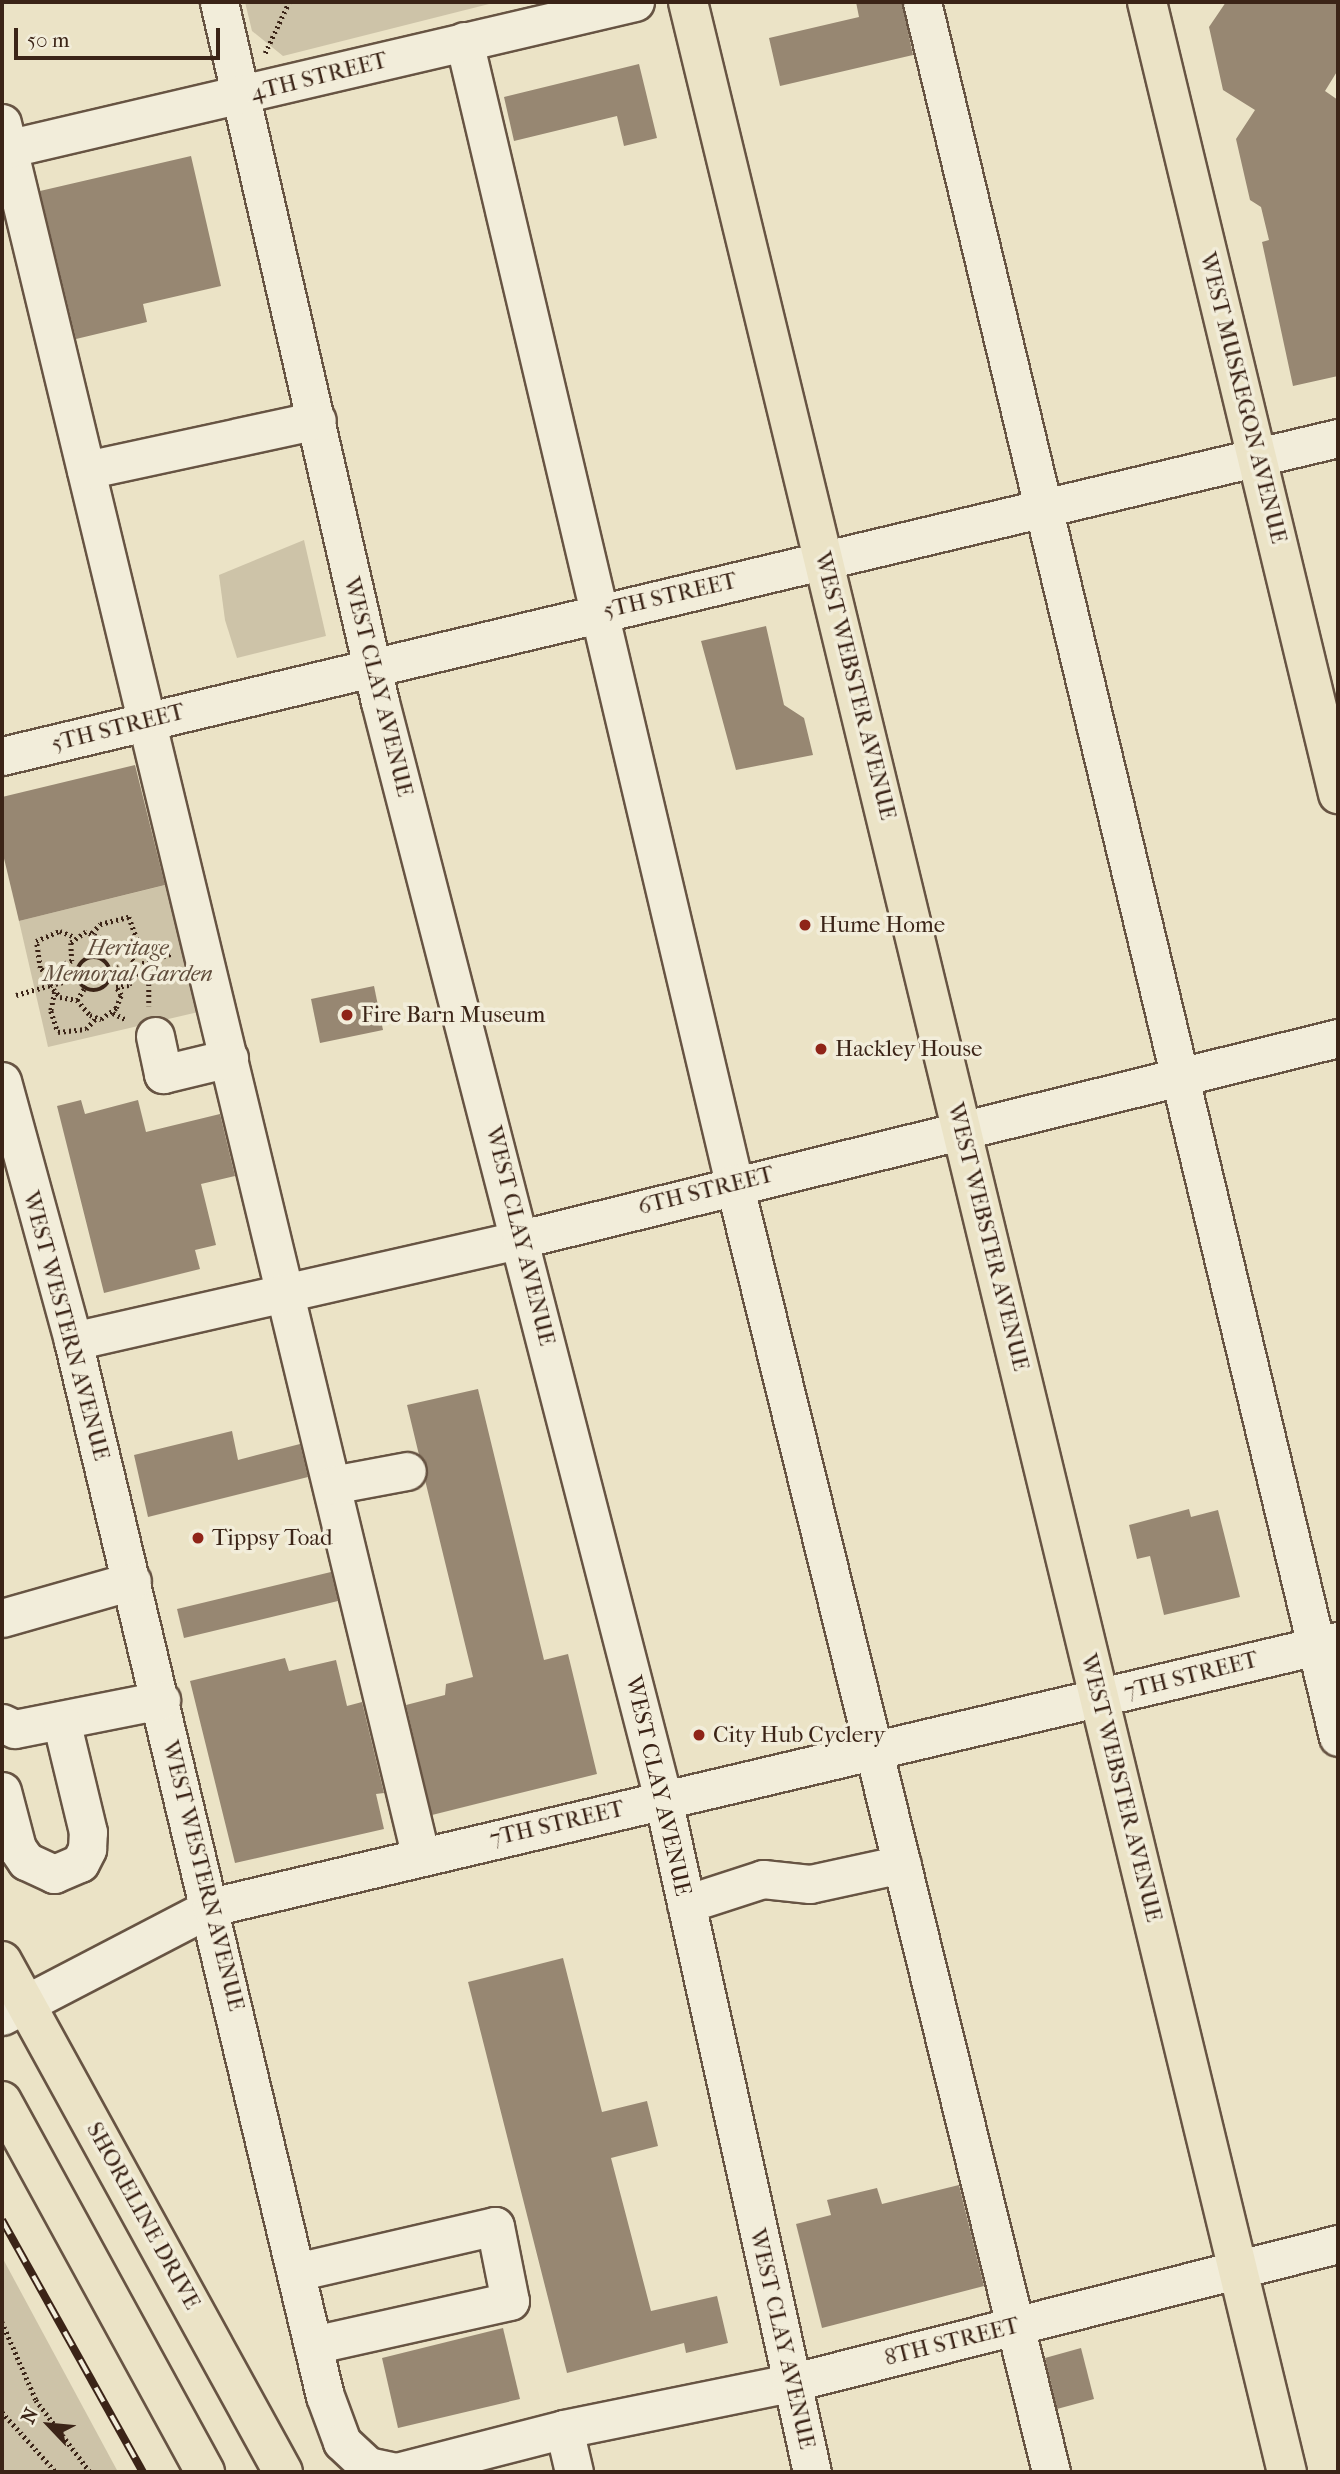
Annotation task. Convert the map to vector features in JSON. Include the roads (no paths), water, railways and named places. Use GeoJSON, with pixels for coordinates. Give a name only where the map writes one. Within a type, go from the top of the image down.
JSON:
{"type":"FeatureCollection","features":[{"type":"Feature","properties":{"kind":"main road","name":"WEST WEBSTER AVENUE"},"geometry":{"type":"LineString","coordinates":[[688,2],[1286,2472]]}},
{"type":"Feature","properties":{"kind":"main road","name":"WEST MUSKEGON AVENUE"},"geometry":{"type":"LineString","coordinates":[[1147,2],[1338,794]]}},
{"type":"Feature","properties":{"kind":"main road","name":"SHORELINE DRIVE"},"geometry":{"type":"LineString","coordinates":[[2,1961],[13,2010],[284,2472]]}},
{"type":"Feature","properties":{"kind":"main road"},"geometry":{"type":"LineString","coordinates":[[2,2101],[205,2472]]}},
{"type":"Feature","properties":{"kind":"street","name":"WEST CLAY AVENUE"},"geometry":{"type":"LineString","coordinates":[[219,2],[317,420],[371,667],[521,1239],[663,1799],[790,2383],[812,2472]]}},
{"type":"Feature","properties":{"kind":"street","name":"4TH STREET"},"geometry":{"type":"LineString","coordinates":[[4,140],[240,96],[635,2]]}},
{"type":"Feature","properties":{"kind":"street"},"geometry":{"type":"LineString","coordinates":[[922,2],[930,110],[1040,509],[1180,1077],[1327,1644],[1338,1737]]}},
{"type":"Feature","properties":{"kind":"street"},"geometry":{"type":"LineString","coordinates":[[464,41],[734,1183],[1051,2472]]}},
{"type":"Feature","properties":{"kind":"street"},"geometry":{"type":"LineString","coordinates":[[4,140],[286,1292],[421,1857]]}},
{"type":"Feature","properties":{"kind":"street"},"geometry":{"type":"LineString","coordinates":[[86,470],[317,420]]}},
{"type":"Feature","properties":{"kind":"street","name":"5TH STREET"},"geometry":{"type":"LineString","coordinates":[[2,756],[1338,438]]}},
{"type":"Feature","properties":{"kind":"street"},"geometry":{"type":"LineString","coordinates":[[143,1021],[163,1074],[229,1058]]}},
{"type":"Feature","properties":{"kind":"street","name":"6TH STREET"},"geometry":{"type":"LineString","coordinates":[[73,1341],[521,1239],[734,1183],[1338,1038]]}},
{"type":"Feature","properties":{"kind":"street","name":"WEST WESTERN AVENUE"},"geometry":{"type":"LineString","coordinates":[[2,1081],[18,1208],[73,1341],[212,1907],[313,2345],[342,2442],[368,2466],[397,2472],[564,2429]]}},
{"type":"Feature","properties":{"kind":"street"},"geometry":{"type":"LineString","coordinates":[[332,1485],[407,1471]]}},
{"type":"Feature","properties":{"kind":"street"},"geometry":{"type":"LineString","coordinates":[[2,1618],[132,1581]]}},
{"type":"Feature","properties":{"kind":"street","name":"7TH STREET"},"geometry":{"type":"LineString","coordinates":[[13,2010],[212,1907],[1327,1644]]}},
{"type":"Feature","properties":{"kind":"street"},"geometry":{"type":"LineString","coordinates":[[2,1723],[15,1730],[161,1700]]}},
{"type":"Feature","properties":{"kind":"street"},"geometry":{"type":"LineString","coordinates":[[2,1791],[17,1848],[26,1861],[54,1874],[80,1863],[88,1849],[88,1832],[61,1720]]}},
{"type":"Feature","properties":{"kind":"street"},"geometry":{"type":"LineString","coordinates":[[686,1904],[763,1879],[803,1885],[902,1864]]}},
{"type":"Feature","properties":{"kind":"street"},"geometry":{"type":"LineString","coordinates":[[296,2272],[495,2226],[510,2301],[313,2345]]}},
{"type":"Feature","properties":{"kind":"street","name":"8TH STREET"},"geometry":{"type":"LineString","coordinates":[[564,2429],[790,2383],[1338,2244]]}},
{"type":"Feature","properties":{"kind":"street"},"geometry":{"type":"LineString","coordinates":[[564,2429],[574,2472]]}},
{"type":"Feature","properties":{"kind":"railway"},"geometry":{"type":"LineString","coordinates":[[2,2220],[143,2472]]}},
{"type":"Feature","properties":{"kind":"place","name":"Hume Home"},"geometry":{"type":"Point","coordinates":[805,925]}},
{"type":"Feature","properties":{"kind":"place","name":"Fire Barn Museum"},"geometry":{"type":"Point","coordinates":[347,1015]}},
{"type":"Feature","properties":{"kind":"place","name":"Hackley House"},"geometry":{"type":"Point","coordinates":[821,1049]}},
{"type":"Feature","properties":{"kind":"place","name":"Tippsy Toad"},"geometry":{"type":"Point","coordinates":[198,1538]}},
{"type":"Feature","properties":{"kind":"place","name":"City Hub Cyclery"},"geometry":{"type":"Point","coordinates":[699,1735]}},
{"type":"Feature","properties":{"kind":"park label","name":"Heritage Memorial Garden"},"geometry":{"type":"Point","coordinates":[128,961]}}]}
